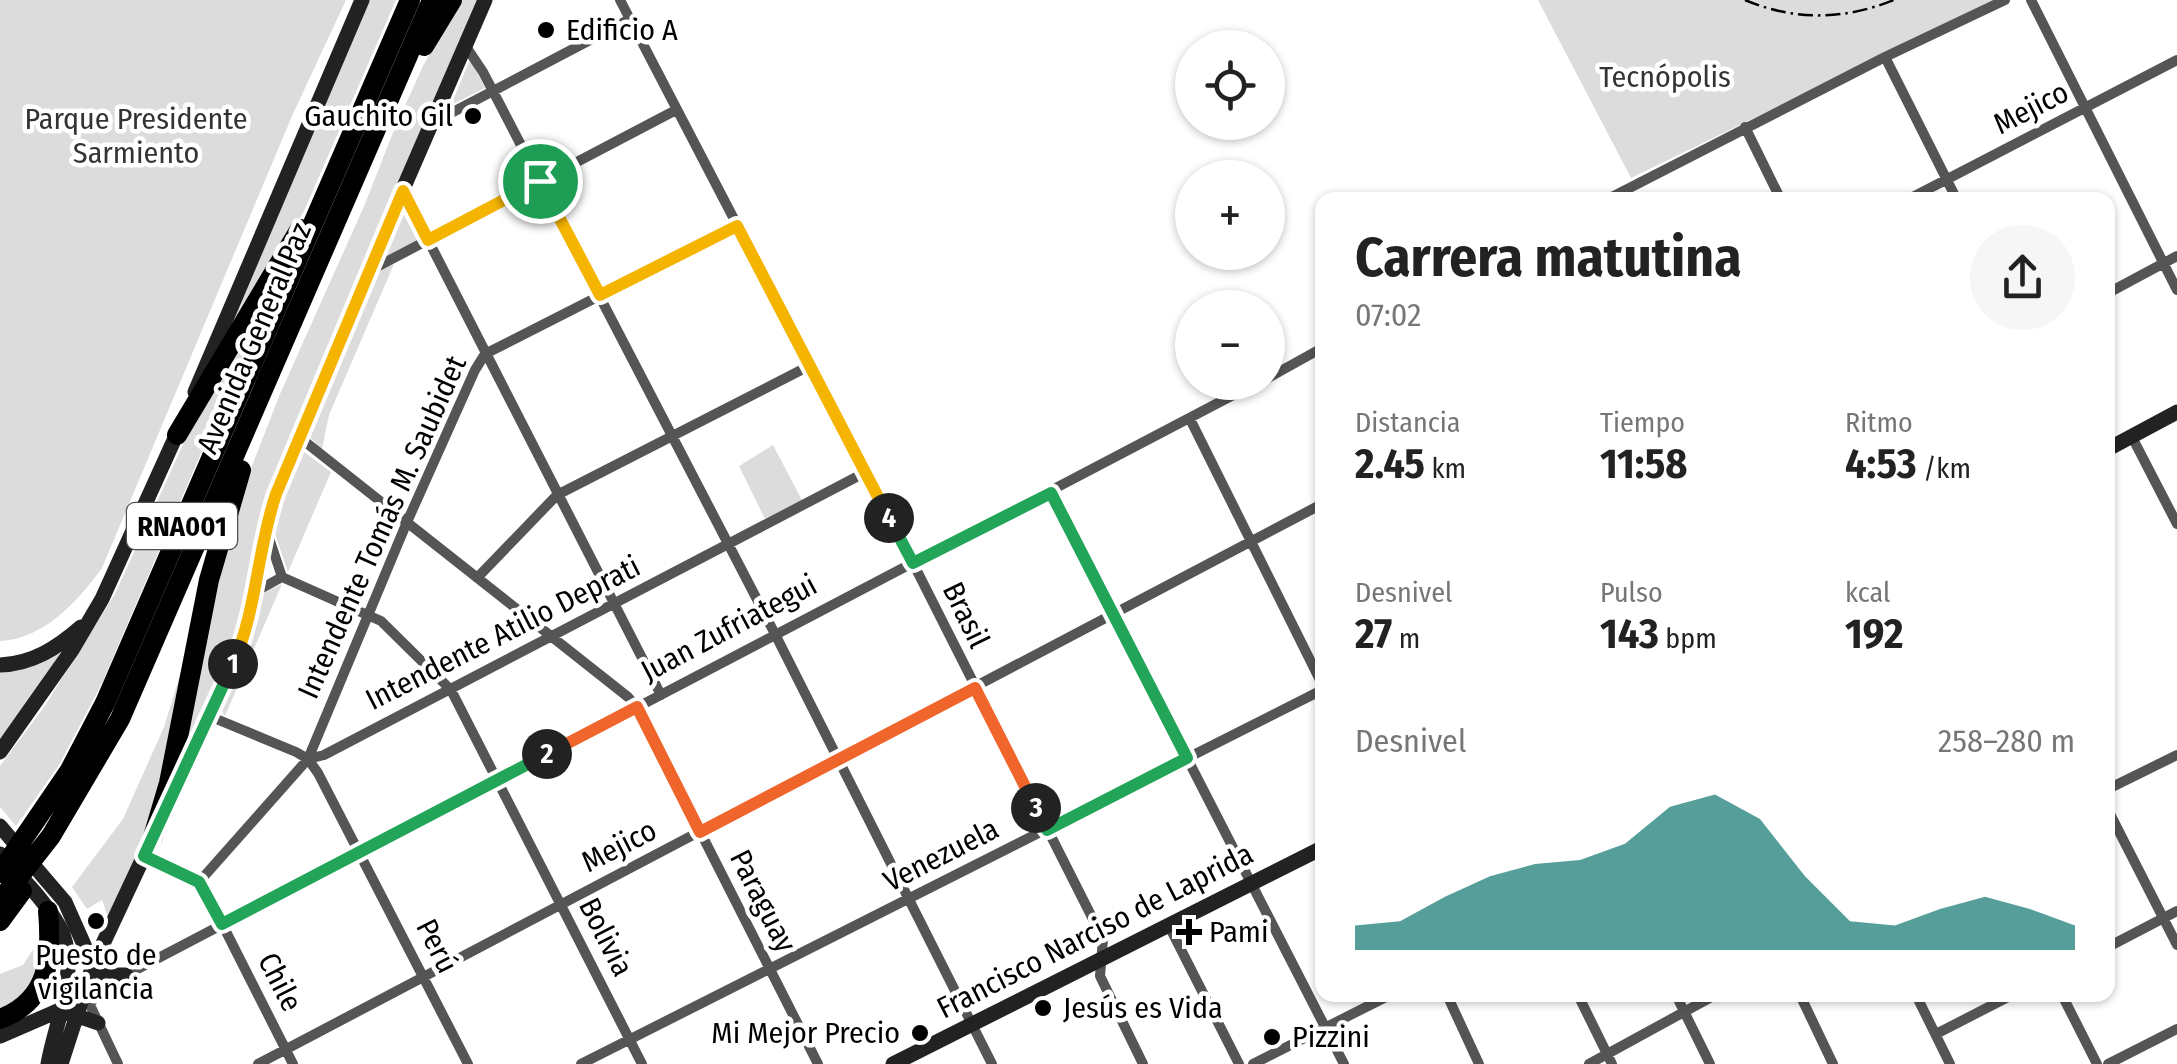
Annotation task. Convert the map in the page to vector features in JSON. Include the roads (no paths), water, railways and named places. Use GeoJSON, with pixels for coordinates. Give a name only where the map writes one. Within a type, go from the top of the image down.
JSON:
{"type":"FeatureCollection","features":[{"type":"Feature","properties":{"kind":"highway","name":"Avenida General Paz"},"geometry":{"type":"LineString","coordinates":[[0,872],[5,845],[70,770],[106,703],[410,0]]}},
{"type":"Feature","properties":{"kind":"highway","name":"Avenida General Paz"},"geometry":{"type":"LineString","coordinates":[[0,901],[70,807],[137,682],[432,0]]}},
{"type":"Feature","properties":{"kind":"highway"},"geometry":{"type":"LineString","coordinates":[[384,112],[452,0]]}},
{"type":"Feature","properties":{"kind":"highway"},"geometry":{"type":"LineString","coordinates":[[177,435],[301,228],[328,192]]}},
{"type":"Feature","properties":{"kind":"highway"},"geometry":{"type":"LineString","coordinates":[[148,846],[169,783],[209,580],[270,376]]}},
{"type":"Feature","properties":{"kind":"highway"},"geometry":{"type":"LineString","coordinates":[[0,921],[45,854],[70,807]]}},
{"type":"Feature","properties":{"kind":"highway"},"geometry":{"type":"LineString","coordinates":[[0,1019],[24,1006],[43,983],[51,947],[48,910]]}},
{"type":"Feature","properties":{"kind":"street","name":"Avenida General Paz"},"geometry":{"type":"LineString","coordinates":[[0,752],[72,650],[112,581],[362,0]]}},
{"type":"Feature","properties":{"kind":"street"},"geometry":{"type":"LineString","coordinates":[[61,1064],[93,965],[243,641],[266,529],[299,436],[485,0]]}},
{"type":"Feature","properties":{"kind":"street","name":"Brasil"},"geometry":{"type":"LineString","coordinates":[[620,0],[913,563],[1103,939],[1100,976],[1143,1064]]}},
{"type":"Feature","properties":{"kind":"street"},"geometry":{"type":"LineString","coordinates":[[1621,192],[2006,0]]}},
{"type":"Feature","properties":{"kind":"street"},"geometry":{"type":"LineString","coordinates":[[2031,0],[2177,290]]}},
{"type":"Feature","properties":{"kind":"street"},"geometry":{"type":"LineString","coordinates":[[432,124],[630,19]]}},
{"type":"Feature","properties":{"kind":"street"},"geometry":{"type":"LineString","coordinates":[[465,45],[474,54],[600,295],[992,1064]]}},
{"type":"Feature","properties":{"kind":"street"},"geometry":{"type":"LineString","coordinates":[[1886,57],[1952,192]]}},
{"type":"Feature","properties":{"kind":"street","name":"Mejico"},"geometry":{"type":"LineString","coordinates":[[1922,192],[2177,60]]}},
{"type":"Feature","properties":{"kind":"street"},"geometry":{"type":"LineString","coordinates":[[367,272],[676,110]]}},
{"type":"Feature","properties":{"kind":"street"},"geometry":{"type":"LineString","coordinates":[[1746,127],[1777,192]]}},
{"type":"Feature","properties":{"kind":"street"},"geometry":{"type":"LineString","coordinates":[[403,191],[661,695]]}},
{"type":"Feature","properties":{"kind":"street","name":"Intendente Tomás M. Saubidet"},"geometry":{"type":"LineString","coordinates":[[308,760],[407,522],[485,354],[737,226]]}},
{"type":"Feature","properties":{"kind":"street"},"geometry":{"type":"LineString","coordinates":[[2115,288],[2177,256]]}},
{"type":"Feature","properties":{"kind":"street"},"geometry":{"type":"LineString","coordinates":[[1285,369],[1315,352]]}},
{"type":"Feature","properties":{"kind":"street"},"geometry":{"type":"LineString","coordinates":[[476,578],[557,495],[809,366]]}},
{"type":"Feature","properties":{"kind":"street","name":"Juan Zufriategui"},"geometry":{"type":"LineString","coordinates":[[98,1023],[91,1009],[92,999],[126,975],[1225,400]]}},
{"type":"Feature","properties":{"kind":"street"},"geometry":{"type":"LineString","coordinates":[[2115,446],[2177,412]]}},
{"type":"Feature","properties":{"kind":"street"},"geometry":{"type":"LineString","coordinates":[[1190,419],[1315,672]]}},
{"type":"Feature","properties":{"kind":"street"},"geometry":{"type":"LineString","coordinates":[[299,436],[637,707]]}},
{"type":"Feature","properties":{"kind":"street"},"geometry":{"type":"LineString","coordinates":[[2132,437],[2177,524]]}},
{"type":"Feature","properties":{"kind":"street","name":"Intendente Atilio Deprati"},"geometry":{"type":"LineString","coordinates":[[199,882],[308,760],[451,690],[866,472]]}},
{"type":"Feature","properties":{"kind":"street"},"geometry":{"type":"LineString","coordinates":[[1051,493],[1344,1064]]}},
{"type":"Feature","properties":{"kind":"street","name":"Mejico"},"geometry":{"type":"LineString","coordinates":[[258,1064],[1315,508]]}},
{"type":"Feature","properties":{"kind":"street"},"geometry":{"type":"LineString","coordinates":[[254,592],[282,576],[266,529]]}},
{"type":"Feature","properties":{"kind":"street","name":"Bolivia"},"geometry":{"type":"LineString","coordinates":[[282,576],[369,614],[451,690],[642,1064]]}},
{"type":"Feature","properties":{"kind":"street"},"geometry":{"type":"LineString","coordinates":[[0,665],[40,656],[88,621]]}},
{"type":"Feature","properties":{"kind":"street","name":"Venezuela"},"geometry":{"type":"LineString","coordinates":[[581,1064],[1315,691]]}},
{"type":"Feature","properties":{"kind":"street","name":"Paraguay"},"geometry":{"type":"LineString","coordinates":[[637,707],[818,1064]]}},
{"type":"Feature","properties":{"kind":"street"},"geometry":{"type":"LineString","coordinates":[[210,716],[308,760]]}},
{"type":"Feature","properties":{"kind":"street"},"geometry":{"type":"LineString","coordinates":[[2115,786],[2177,755]]}},
{"type":"Feature","properties":{"kind":"street","name":"Perú"},"geometry":{"type":"LineString","coordinates":[[308,760],[361,852],[468,1064]]}},
{"type":"Feature","properties":{"kind":"street"},"geometry":{"type":"LineString","coordinates":[[2115,824],[2177,945]]}},
{"type":"Feature","properties":{"kind":"street"},"geometry":{"type":"LineString","coordinates":[[5,845],[46,879],[70,911],[93,965],[106,975],[126,975]]}},
{"type":"Feature","properties":{"kind":"street"},"geometry":{"type":"LineString","coordinates":[[5,845],[62,932],[79,1014]]}},
{"type":"Feature","properties":{"kind":"street"},"geometry":{"type":"LineString","coordinates":[[148,846],[199,882]]}},
{"type":"Feature","properties":{"kind":"street","name":"Francisco Narciso de Laprida"},"geometry":{"type":"LineString","coordinates":[[893,1064],[1315,852]]}},
{"type":"Feature","properties":{"kind":"street","name":"Chile"},"geometry":{"type":"LineString","coordinates":[[199,882],[294,1064]]}},
{"type":"Feature","properties":{"kind":"street"},"geometry":{"type":"LineString","coordinates":[[2115,942],[2177,911]]}},
{"type":"Feature","properties":{"kind":"street"},"geometry":{"type":"LineString","coordinates":[[1169,926],[1239,1064]]}},
{"type":"Feature","properties":{"kind":"street"},"geometry":{"type":"LineString","coordinates":[[48,1064],[68,956]]}},
{"type":"Feature","properties":{"kind":"street"},"geometry":{"type":"LineString","coordinates":[[0,1036],[60,1010],[93,965]]}},
{"type":"Feature","properties":{"kind":"street"},"geometry":{"type":"LineString","coordinates":[[1253,1064],[1375,1002]]}},
{"type":"Feature","properties":{"kind":"street"},"geometry":{"type":"LineString","coordinates":[[1450,1002],[1479,1064]]}},
{"type":"Feature","properties":{"kind":"street"},"geometry":{"type":"LineString","coordinates":[[1581,1002],[1610,1060]]}},
{"type":"Feature","properties":{"kind":"street"},"geometry":{"type":"LineString","coordinates":[[1680,1002],[1710,1064]]}},
{"type":"Feature","properties":{"kind":"street"},"geometry":{"type":"LineString","coordinates":[[1589,1064],[1610,1060],[1701,1002]]}},
{"type":"Feature","properties":{"kind":"street"},"geometry":{"type":"LineString","coordinates":[[1803,1002],[1834,1064]]}},
{"type":"Feature","properties":{"kind":"street"},"geometry":{"type":"LineString","coordinates":[[1920,1002],[1948,1062]]}},
{"type":"Feature","properties":{"kind":"street"},"geometry":{"type":"LineString","coordinates":[[1936,1034],[1998,1002]]}},
{"type":"Feature","properties":{"kind":"street"},"geometry":{"type":"LineString","coordinates":[[2066,1002],[2098,1064]]}},
{"type":"Feature","properties":{"kind":"street"},"geometry":{"type":"LineString","coordinates":[[60,1010],[98,1023],[118,1064]]}},
{"type":"Feature","properties":{"kind":"street"},"geometry":{"type":"LineString","coordinates":[[2108,1064],[2177,1029]]}},
{"type":"Feature","properties":{"kind":"railway"},"geometry":{"type":"LineString","coordinates":[[1745,0],[1801,15],[1857,11],[1894,0]]}},
{"type":"Feature","properties":{"kind":"place","name":"Edificio A"},"geometry":{"type":"Point","coordinates":[546,30]}},
{"type":"Feature","properties":{"kind":"place","name":"Gauchito Gil"},"geometry":{"type":"Point","coordinates":[473,116]}},
{"type":"Feature","properties":{"kind":"place","name":"Puesto de vigilancia"},"geometry":{"type":"Point","coordinates":[96,921]}},
{"type":"Feature","properties":{"kind":"place","name":"Pami"},"geometry":{"type":"Point","coordinates":[1189,932]}},
{"type":"Feature","properties":{"kind":"place","name":"Jesús es Vida"},"geometry":{"type":"Point","coordinates":[1043,1008]}},
{"type":"Feature","properties":{"kind":"place","name":"Mi Mejor Precio"},"geometry":{"type":"Point","coordinates":[920,1033]}},
{"type":"Feature","properties":{"kind":"place","name":"Pizzini"},"geometry":{"type":"Point","coordinates":[1272,1037]}},
{"type":"Feature","properties":{"kind":"park label","name":"Tecnópolis"},"geometry":{"type":"Point","coordinates":[1665,77]}},
{"type":"Feature","properties":{"kind":"park label","name":"Parque Presidente Sarmiento"},"geometry":{"type":"Point","coordinates":[136,136]}}]}
